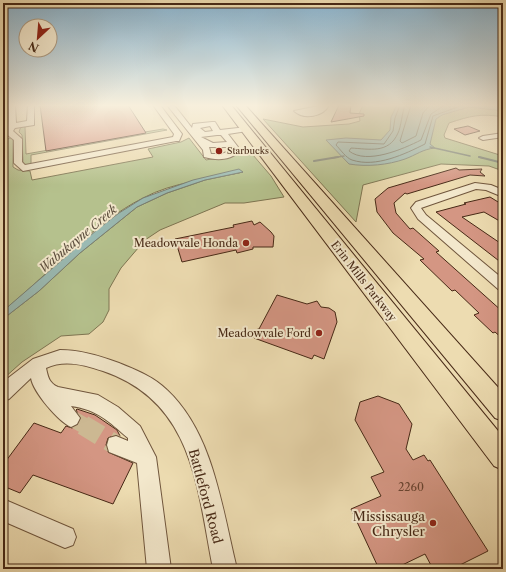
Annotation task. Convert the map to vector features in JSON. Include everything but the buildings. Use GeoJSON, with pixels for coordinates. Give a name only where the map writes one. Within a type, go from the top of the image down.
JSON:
{"type":"FeatureCollection","features":[{"type":"Feature","properties":{"kind":"main road","name":"Erin Mills Parkway"},"geometry":{"type":"LineString","coordinates":[[263,132],[503,410]]}},
{"type":"Feature","properties":{"kind":"main road","name":"Erin Mills Parkway"},"geometry":{"type":"LineString","coordinates":[[226,133],[503,457]]}},
{"type":"Feature","properties":{"kind":"street"},"geometry":{"type":"LineString","coordinates":[[9,132],[18,139],[18,163],[24,168],[176,139],[178,134],[176,132]]}},
{"type":"Feature","properties":{"kind":"street"},"geometry":{"type":"LineString","coordinates":[[193,132],[206,144],[216,146],[226,133]]}},
{"type":"Feature","properties":{"kind":"street"},"geometry":{"type":"LineString","coordinates":[[197,132],[199,138]]}},
{"type":"Feature","properties":{"kind":"street"},"geometry":{"type":"LineString","coordinates":[[226,133],[234,152],[232,154],[215,157],[202,151],[193,140],[199,138],[226,133]]}},
{"type":"Feature","properties":{"kind":"street"},"geometry":{"type":"LineString","coordinates":[[483,138],[503,135]]}},
{"type":"Feature","properties":{"kind":"street"},"geometry":{"type":"LineString","coordinates":[[503,194],[488,187],[475,186],[420,204],[416,208],[422,217],[503,286]]}},
{"type":"Feature","properties":{"kind":"street","name":"Battleford Road"},"geometry":{"type":"LineString","coordinates":[[3,393],[38,365],[49,359],[67,355],[87,359],[128,374],[145,383],[161,395],[183,423],[200,462],[225,569]]}},
{"type":"Feature","properties":{"kind":"street"},"geometry":{"type":"LineString","coordinates":[[38,365],[40,381],[71,418]]}},
{"type":"Feature","properties":{"kind":"street"},"geometry":{"type":"LineString","coordinates":[[46,390],[56,395],[92,401],[112,413],[134,432],[146,457],[157,568]]}},
{"type":"Feature","properties":{"kind":"street"},"geometry":{"type":"LineString","coordinates":[[116,445],[146,457]]}},
{"type":"Feature","properties":{"kind":"street"},"geometry":{"type":"LineString","coordinates":[[3,510],[65,537]]}},
{"type":"Feature","properties":{"kind":"green space"},"geometry":{"type":"Polygon","coordinates":[[[19,132],[25,132],[26,154],[145,132],[158,132],[31,155],[31,165],[26,166],[23,164],[22,135],[19,132]]]}},
{"type":"Feature","properties":{"kind":"green space"},"geometry":{"type":"Polygon","coordinates":[[[274,132],[445,132],[445,138],[503,156],[503,171],[489,166],[441,164],[363,185],[356,222],[274,132]]]}},
{"type":"Feature","properties":{"kind":"green space"},"geometry":{"type":"Polygon","coordinates":[[[13,137],[13,167],[18,170],[30,171],[32,180],[153,157],[148,149],[181,142],[189,138],[206,160],[242,153],[245,147],[271,176],[284,197],[244,203],[225,203],[160,230],[145,240],[121,268],[109,289],[109,310],[103,322],[89,334],[61,336],[22,362],[3,379],[3,319],[39,291],[80,253],[137,207],[167,193],[205,180],[243,172],[192,182],[167,188],[143,198],[124,209],[106,221],[88,236],[3,311],[3,163],[5,140],[13,137]]]}},
{"type":"Feature","properties":{"kind":"water"},"geometry":{"type":"Polygon","coordinates":[[[388,132],[433,132],[430,144],[435,148],[423,151],[405,159],[385,164],[349,164],[326,140],[346,138],[381,140],[388,132]]]}},
{"type":"Feature","properties":{"kind":"water"},"geometry":{"type":"Polygon","coordinates":[[[239,169],[243,172],[205,180],[167,193],[137,207],[80,253],[39,291],[3,319],[3,311],[98,229],[119,213],[143,198],[193,180],[239,169]]]}},
{"type":"Feature","properties":{"kind":"waterway"},"geometry":{"type":"LineString","coordinates":[[430,147],[470,156]]}},
{"type":"Feature","properties":{"kind":"waterway","name":"Wabukayne Creek"},"geometry":{"type":"LineString","coordinates":[[314,161],[344,156]]}},
{"type":"Feature","properties":{"kind":"waterway"},"geometry":{"type":"LineString","coordinates":[[479,157],[503,163]]}},
{"type":"Feature","properties":{"kind":"tunnel"},"geometry":{"type":"LineString","coordinates":[[71,418],[85,426]]}},
{"type":"Feature","properties":{"kind":"tunnel"},"geometry":{"type":"LineString","coordinates":[[83,425],[116,445]]}},
{"type":"Feature","properties":{"kind":"place","name":"Starbucks"},"geometry":{"type":"Point","coordinates":[219,151]}},
{"type":"Feature","properties":{"kind":"place","name":"Meadowvale Honda"},"geometry":{"type":"Point","coordinates":[246,243]}},
{"type":"Feature","properties":{"kind":"place","name":"Meadowvale Ford"},"geometry":{"type":"Point","coordinates":[319,333]}},
{"type":"Feature","properties":{"kind":"place","name":"Mississauga Chrysler"},"geometry":{"type":"Point","coordinates":[433,523]}}]}
